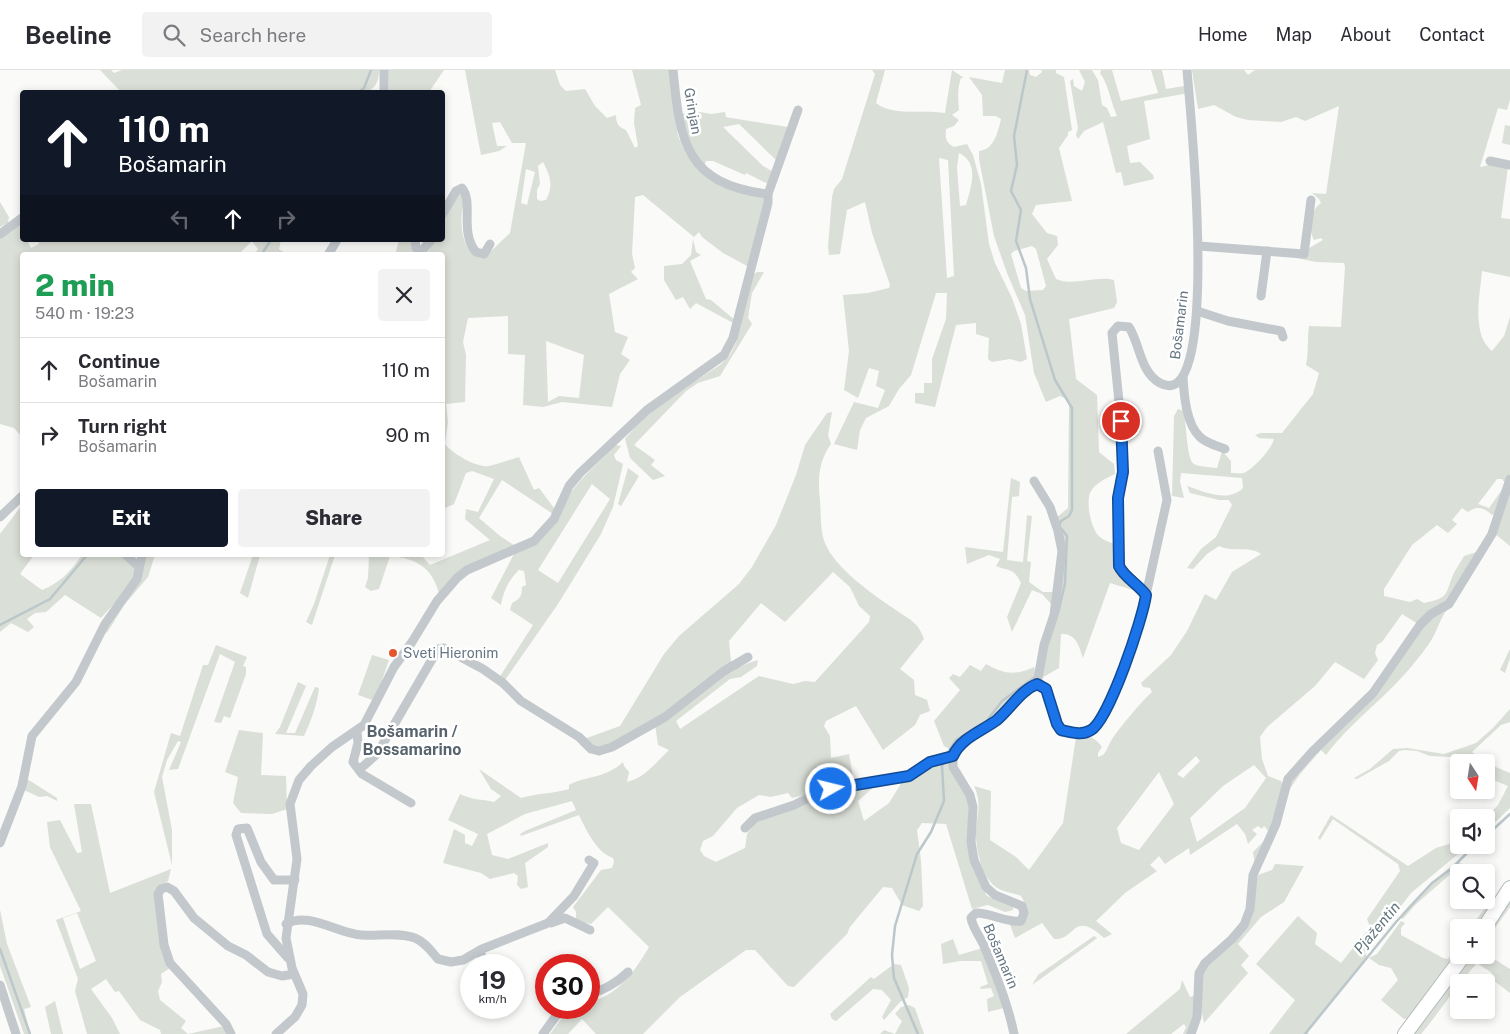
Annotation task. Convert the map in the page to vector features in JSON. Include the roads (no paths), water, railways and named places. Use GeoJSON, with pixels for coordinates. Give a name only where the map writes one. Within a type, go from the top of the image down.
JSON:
{"type":"FeatureCollection","features":[{"type":"Feature","properties":{"kind":"main road"},"geometry":{"type":"LineString","coordinates":[[1490,919],[1510,888]]}},
{"type":"Feature","properties":{"kind":"main road"},"geometry":{"type":"LineString","coordinates":[[1405,1034],[1457,964]]}},
{"type":"Feature","properties":{"kind":"street"},"geometry":{"type":"LineString","coordinates":[[384,70],[384,90]]}},
{"type":"Feature","properties":{"kind":"street","name":"Grinjan"},"geometry":{"type":"LineString","coordinates":[[673,70],[681,132],[692,156],[721,183],[735,189],[768,194]]}},
{"type":"Feature","properties":{"kind":"street","name":"Bošamarin"},"geometry":{"type":"LineString","coordinates":[[1146,595],[1138,584],[1122,571],[1119,566],[1118,498],[1123,472],[1121,421],[1112,340],[1114,329],[1124,325],[1129,327],[1150,374],[1159,382],[1170,385],[1180,382],[1190,364],[1197,311],[1199,246],[1187,70]]}},
{"type":"Feature","properties":{"kind":"street"},"geometry":{"type":"LineString","coordinates":[[276,1034],[295,1017],[302,1005],[302,994],[290,960],[286,938],[286,924],[295,880],[297,859],[290,811],[295,788],[304,773],[318,759],[357,732],[369,717],[394,667],[437,601],[457,578],[473,567],[534,541],[554,519],[569,486],[580,474],[646,410],[724,355],[733,338],[768,203],[768,194],[798,110]]}},
{"type":"Feature","properties":{"kind":"street"},"geometry":{"type":"LineString","coordinates":[[1490,161],[1510,165]]}},
{"type":"Feature","properties":{"kind":"street"},"geometry":{"type":"LineString","coordinates":[[445,210],[456,190],[462,188],[466,193],[467,230],[471,246],[476,252],[484,254],[490,244]]}},
{"type":"Feature","properties":{"kind":"street"},"geometry":{"type":"LineString","coordinates":[[1199,246],[1304,254],[1311,200]]}},
{"type":"Feature","properties":{"kind":"street"},"geometry":{"type":"LineString","coordinates":[[0,234],[20,219]]}},
{"type":"Feature","properties":{"kind":"street"},"geometry":{"type":"LineString","coordinates":[[421,252],[429,242]]}},
{"type":"Feature","properties":{"kind":"street"},"geometry":{"type":"LineString","coordinates":[[1262,296],[1267,251]]}},
{"type":"Feature","properties":{"kind":"street"},"geometry":{"type":"LineString","coordinates":[[1197,311],[1228,321],[1281,332],[1283,338]]}},
{"type":"Feature","properties":{"kind":"street"},"geometry":{"type":"LineString","coordinates":[[1184,377],[1184,392],[1194,429],[1200,438],[1225,449]]}},
{"type":"Feature","properties":{"kind":"street"},"geometry":{"type":"LineString","coordinates":[[745,828],[755,818],[794,805],[822,791],[909,776],[930,762],[953,756],[957,746],[997,719],[1029,687],[1037,684],[1046,689],[1057,724],[1061,730],[1082,734],[1093,730],[1101,718],[1128,657],[1146,595],[1167,500],[1158,451]]}},
{"type":"Feature","properties":{"kind":"street"},"geometry":{"type":"LineString","coordinates":[[1191,1034],[1197,1018],[1199,973],[1205,963],[1232,939],[1244,925],[1250,909],[1253,875],[1276,824],[1288,779],[1312,752],[1373,693],[1420,625],[1431,614],[1449,604],[1492,534],[1510,478]]}},
{"type":"Feature","properties":{"kind":"street"},"geometry":{"type":"LineString","coordinates":[[1034,481],[1050,507],[1062,551],[1054,615],[1044,645],[1037,684]]}},
{"type":"Feature","properties":{"kind":"street"},"geometry":{"type":"LineString","coordinates":[[0,517],[20,498]]}},
{"type":"Feature","properties":{"kind":"street"},"geometry":{"type":"LineString","coordinates":[[128,557],[138,566]]}},
{"type":"Feature","properties":{"kind":"street"},"geometry":{"type":"LineString","coordinates":[[0,843],[22,786],[32,736],[76,682],[105,624],[138,579],[138,566],[141,557]]}},
{"type":"Feature","properties":{"kind":"street"},"geometry":{"type":"LineString","coordinates":[[359,770],[377,754],[438,649],[444,648],[483,669],[503,683],[521,701],[579,737],[591,749],[599,751],[612,747],[665,717],[724,671],[748,657]]}},
{"type":"Feature","properties":{"kind":"street"},"geometry":{"type":"LineString","coordinates":[[357,732],[358,743],[353,762],[359,770],[411,803]]}},
{"type":"Feature","properties":{"kind":"street","name":"Bošamarin"},"geometry":{"type":"LineString","coordinates":[[953,756],[953,767],[970,795],[973,807],[971,842],[974,860],[986,887],[995,896],[1022,906],[1024,913],[1021,921],[1013,922],[987,913],[976,913],[971,918],[972,926],[983,943],[990,961],[1011,1020],[1014,1034]]}},
{"type":"Feature","properties":{"kind":"street"},"geometry":{"type":"LineString","coordinates":[[290,960],[267,934],[236,834],[238,829],[247,828],[260,862],[274,880],[295,880]]}},
{"type":"Feature","properties":{"kind":"street"},"geometry":{"type":"LineString","coordinates":[[548,924],[578,890],[594,863],[590,860]]}},
{"type":"Feature","properties":{"kind":"street"},"geometry":{"type":"LineString","coordinates":[[231,1034],[226,1024],[170,963],[164,945],[158,894],[161,889],[166,887],[174,891],[189,913],[208,931],[268,972],[282,976],[294,974]]}},
{"type":"Feature","properties":{"kind":"street"},"geometry":{"type":"LineString","coordinates":[[286,924],[295,919],[309,920],[359,935],[413,937],[423,942],[438,959],[443,961],[463,960],[479,951],[565,918],[590,930]]}},
{"type":"Feature","properties":{"kind":"street"},"geometry":{"type":"LineString","coordinates":[[600,991],[619,981],[628,972]]}},
{"type":"Feature","properties":{"kind":"street"},"geometry":{"type":"LineString","coordinates":[[0,985],[16,1034]]}},
{"type":"Feature","properties":{"kind":"street"},"geometry":{"type":"LineString","coordinates":[[543,1034],[554,1019]]}},
{"type":"Feature","properties":{"kind":"waterway"},"geometry":{"type":"LineString","coordinates":[[362,90],[371,70]]}},
{"type":"Feature","properties":{"kind":"waterway"},"geometry":{"type":"LineString","coordinates":[[1027,70],[1014,136],[1017,165],[1011,191],[1021,210],[1016,241],[1026,268],[1030,299],[1055,380],[1072,408],[1072,510],[1069,516],[1061,521],[1059,526],[1067,536],[1065,583],[1058,613]]}},
{"type":"Feature","properties":{"kind":"waterway"},"geometry":{"type":"LineString","coordinates":[[263,252],[270,242]]}},
{"type":"Feature","properties":{"kind":"waterway"},"geometry":{"type":"LineString","coordinates":[[0,625],[50,599],[85,557]]}},
{"type":"Feature","properties":{"kind":"waterway"},"geometry":{"type":"LineString","coordinates":[[986,722],[1002,701],[1035,677]]}},
{"type":"Feature","properties":{"kind":"waterway"},"geometry":{"type":"LineString","coordinates":[[947,754],[956,740],[981,725]]}},
{"type":"Feature","properties":{"kind":"waterway"},"geometry":{"type":"LineString","coordinates":[[918,1034],[894,978],[892,955],[895,926],[917,854],[931,832],[944,801],[942,766],[945,760]]}},
{"type":"Feature","properties":{"kind":"waterway","name":"Pjažentin"},"geometry":{"type":"LineString","coordinates":[[1495,828],[1510,814]]}},
{"type":"Feature","properties":{"kind":"waterway","name":"Pjažentin"},"geometry":{"type":"LineString","coordinates":[[1305,1034],[1396,922],[1432,883],[1451,869],[1466,854]]}},
{"type":"Feature","properties":{"kind":"waterway"},"geometry":{"type":"LineString","coordinates":[[0,949],[30,1034]]}},
{"type":"Feature","properties":{"kind":"place","name":"Sveti Hieronim"},"geometry":{"type":"Point","coordinates":[393,653]}},
{"type":"Feature","properties":{"kind":"district","name":"Bošamarin / Bossamarino"},"geometry":{"type":"Point","coordinates":[412,740]}}]}
